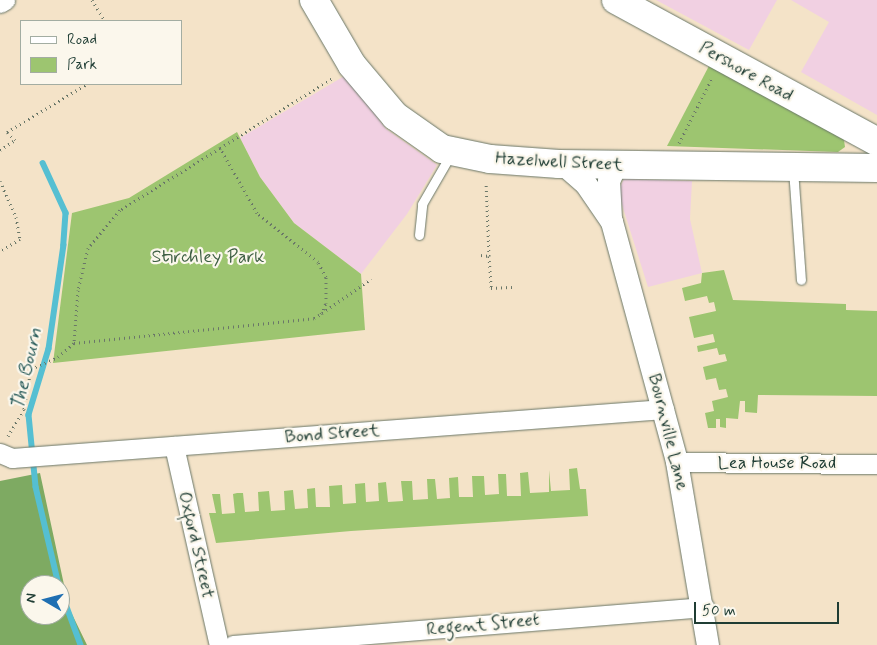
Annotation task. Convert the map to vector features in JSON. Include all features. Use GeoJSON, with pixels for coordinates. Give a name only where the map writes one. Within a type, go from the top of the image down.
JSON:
{"type":"FeatureCollection","features":[{"type":"Feature","properties":{"kind":"main road","name":"Hazelwell Street"},"geometry":{"type":"LineString","coordinates":[[314,0],[352,65],[395,116],[442,149],[490,159],[563,164],[877,168]]}},
{"type":"Feature","properties":{"kind":"main road","name":"Pershore Road"},"geometry":{"type":"LineString","coordinates":[[616,0],[850,130],[877,142]]}},
{"type":"Feature","properties":{"kind":"main road"},"geometry":{"type":"LineString","coordinates":[[837,166],[857,153],[859,140],[850,130]]}},
{"type":"Feature","properties":{"kind":"street"},"geometry":{"type":"LineString","coordinates":[[0,3],[5,0]]}},
{"type":"Feature","properties":{"kind":"street","name":"Bournville Lane"},"geometry":{"type":"LineString","coordinates":[[563,164],[586,184],[612,222]]}},
{"type":"Feature","properties":{"kind":"street","name":"Bournville Lane"},"geometry":{"type":"LineString","coordinates":[[616,166],[608,181],[612,222],[677,462],[704,607],[708,645]]}},
{"type":"Feature","properties":{"kind":"street","name":"Bond Street"},"geometry":{"type":"LineString","coordinates":[[6,451],[49,454],[664,409]]}},
{"type":"Feature","properties":{"kind":"street","name":"Oxford Street"},"geometry":{"type":"LineString","coordinates":[[174,446],[219,645]]}},
{"type":"Feature","properties":{"kind":"street","name":"Lea House Road"},"geometry":{"type":"LineString","coordinates":[[677,462],[877,464]]}},
{"type":"Feature","properties":{"kind":"street","name":"Regent Street"},"geometry":{"type":"LineString","coordinates":[[233,645],[704,607]]}},
{"type":"Feature","properties":{"kind":"lane"},"geometry":{"type":"LineString","coordinates":[[419,235],[422,204],[453,151]]}},
{"type":"Feature","properties":{"kind":"lane"},"geometry":{"type":"LineString","coordinates":[[793,166],[800,280]]}},
{"type":"Feature","properties":{"kind":"path"},"geometry":{"type":"LineString","coordinates":[[92,0],[104,20]]}},
{"type":"Feature","properties":{"kind":"path"},"geometry":{"type":"LineString","coordinates":[[74,343],[78,290],[88,248],[120,210],[352,65]]}},
{"type":"Feature","properties":{"kind":"path"},"geometry":{"type":"LineString","coordinates":[[679,166],[680,138],[714,73],[730,81],[738,67]]}},
{"type":"Feature","properties":{"kind":"path"},"geometry":{"type":"LineString","coordinates":[[0,150],[15,140],[7,132],[85,85]]}},
{"type":"Feature","properties":{"kind":"path"},"geometry":{"type":"LineString","coordinates":[[220,148],[257,213],[318,262],[328,290],[322,314]]}},
{"type":"Feature","properties":{"kind":"path"},"geometry":{"type":"LineString","coordinates":[[490,159],[485,184],[491,288],[512,287]]}},
{"type":"Feature","properties":{"kind":"path"},"geometry":{"type":"LineString","coordinates":[[0,181],[16,217],[20,239],[0,251]]}},
{"type":"Feature","properties":{"kind":"path"},"geometry":{"type":"LineString","coordinates":[[481,256],[489,256]]}},
{"type":"Feature","properties":{"kind":"path"},"geometry":{"type":"LineString","coordinates":[[6,451],[24,409],[31,369],[58,357],[74,343],[314,318],[371,278]]}},
{"type":"Feature","properties":{"kind":"shaded area"},"geometry":{"type":"Polygon","coordinates":[[[656,0],[777,0],[749,50],[656,0]]]}},
{"type":"Feature","properties":{"kind":"shaded area"},"geometry":{"type":"Polygon","coordinates":[[[791,0],[877,0],[877,115],[801,72],[829,22],[791,0]]]}},
{"type":"Feature","properties":{"kind":"shaded area"},"geometry":{"type":"Polygon","coordinates":[[[346,75],[386,129],[437,165],[407,214],[361,274],[294,223],[260,177],[240,138],[346,75]]]}},
{"type":"Feature","properties":{"kind":"shaded area"},"geometry":{"type":"Polygon","coordinates":[[[624,179],[692,181],[690,219],[702,273],[648,287],[618,192],[624,179]]]}},
{"type":"Feature","properties":{"kind":"green space"},"geometry":{"type":"Polygon","coordinates":[[[710,64],[843,134],[845,147],[838,152],[667,146],[710,64]]]}},
{"type":"Feature","properties":{"kind":"green space","name":"Stirchley Park"},"geometry":{"type":"Polygon","coordinates":[[[237,132],[260,177],[294,223],[361,274],[365,330],[53,363],[72,213],[129,198],[237,132]]]}},
{"type":"Feature","properties":{"kind":"green space"},"geometry":{"type":"Polygon","coordinates":[[[724,270],[733,300],[846,304],[846,310],[877,311],[877,396],[758,395],[757,413],[745,412],[745,401],[740,401],[738,419],[726,418],[726,428],[720,427],[720,419],[716,419],[716,428],[708,428],[705,413],[714,411],[712,401],[728,397],[726,389],[719,390],[716,378],[706,380],[703,367],[727,361],[725,354],[719,355],[717,348],[698,352],[697,346],[715,342],[713,334],[694,338],[689,317],[716,311],[714,302],[709,303],[707,296],[685,301],[682,288],[701,283],[702,273],[724,270]]]}},
{"type":"Feature","properties":{"kind":"green space"},"geometry":{"type":"Polygon","coordinates":[[[577,468],[580,489],[586,489],[588,516],[351,531],[216,543],[209,513],[216,513],[212,494],[220,494],[222,514],[235,513],[233,494],[237,493],[243,493],[245,512],[259,511],[258,492],[269,491],[271,511],[285,510],[284,491],[293,490],[295,509],[308,508],[307,489],[315,488],[316,507],[330,507],[329,486],[342,485],[343,504],[356,503],[355,484],[365,483],[366,502],[379,501],[378,483],[386,482],[388,502],[403,501],[401,481],[412,481],[413,500],[428,499],[427,479],[435,479],[437,499],[450,498],[449,478],[458,477],[459,497],[473,497],[472,476],[484,476],[485,495],[499,494],[498,474],[506,474],[507,496],[521,496],[520,473],[528,472],[530,493],[549,492],[549,470],[551,491],[570,490],[569,469],[577,468]]]}},
{"type":"Feature","properties":{"kind":"green space"},"geometry":{"type":"Polygon","coordinates":[[[40,473],[62,575],[20,575],[20,625],[70,625],[70,610],[87,645],[0,645],[0,481],[40,473]]]}},
{"type":"Feature","properties":{"kind":"waterway","name":"The Bourn"},"geometry":{"type":"LineString","coordinates":[[43,163],[66,213],[64,245],[49,349],[29,415],[36,487],[57,575]]}},
{"type":"Feature","properties":{"kind":"waterway","name":"The Bourn"},"geometry":{"type":"LineString","coordinates":[[70,615],[81,645]]}}]}
